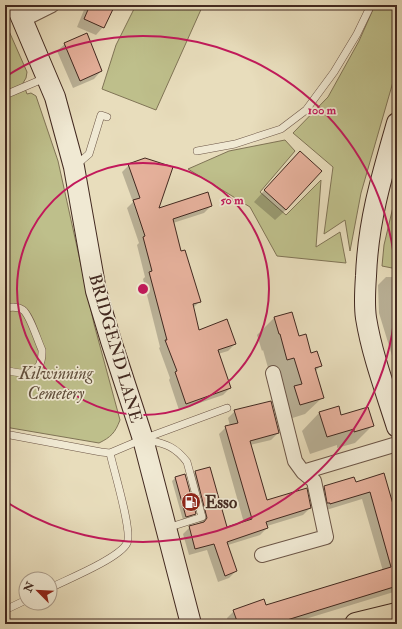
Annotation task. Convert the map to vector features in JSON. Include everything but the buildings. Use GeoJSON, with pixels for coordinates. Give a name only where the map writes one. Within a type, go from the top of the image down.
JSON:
{"type":"FeatureCollection","features":[{"type":"Feature","properties":{"kind":"main road","name":"BRIDGEND LANE"},"geometry":{"type":"LineString","coordinates":[[19,13],[55,97],[74,167],[96,291],[143,439],[191,624]]}},
{"type":"Feature","properties":{"kind":"main road"},"geometry":{"type":"LineString","coordinates":[[397,123],[372,219],[367,252],[365,295],[366,317],[370,340],[397,427]]}},
{"type":"Feature","properties":{"kind":"main road"},"geometry":{"type":"LineString","coordinates":[[356,624],[397,614]]}},
{"type":"Feature","properties":{"kind":"street"},"geometry":{"type":"LineString","coordinates":[[19,13],[52,5]]}},
{"type":"Feature","properties":{"kind":"street"},"geometry":{"type":"LineString","coordinates":[[262,555],[326,537],[314,481],[303,472],[295,461],[273,373]]}},
{"type":"Feature","properties":{"kind":"street"},"geometry":{"type":"LineString","coordinates":[[303,472],[397,444]]}},
{"type":"Feature","properties":{"kind":"lane"},"geometry":{"type":"LineString","coordinates":[[197,151],[235,144],[281,129],[306,110],[334,72],[357,34],[371,5]]}},
{"type":"Feature","properties":{"kind":"lane"},"geometry":{"type":"LineString","coordinates":[[5,95],[47,78]]}},
{"type":"Feature","properties":{"kind":"lane"},"geometry":{"type":"LineString","coordinates":[[74,167],[89,154],[101,115],[107,117]]}},
{"type":"Feature","properties":{"kind":"lane"},"geometry":{"type":"LineString","coordinates":[[5,308],[14,306],[24,310],[42,350],[42,357],[37,368],[29,374],[18,374],[5,370]]}},
{"type":"Feature","properties":{"kind":"lane"},"geometry":{"type":"LineString","coordinates":[[5,434],[110,453],[143,439],[227,408]]}},
{"type":"Feature","properties":{"kind":"lane"},"geometry":{"type":"LineString","coordinates":[[143,439],[167,445],[177,450],[183,456],[187,462],[202,517],[166,528]]}},
{"type":"Feature","properties":{"kind":"lane"},"geometry":{"type":"LineString","coordinates":[[58,584],[116,554],[127,543],[128,538],[126,520],[110,453]]}},
{"type":"Feature","properties":{"kind":"lane"},"geometry":{"type":"LineString","coordinates":[[5,610],[18,604]]}},
{"type":"Feature","properties":{"kind":"green space"},"geometry":{"type":"Polygon","coordinates":[[[136,5],[203,5],[156,110],[102,89],[116,45],[136,5]]]}},
{"type":"Feature","properties":{"kind":"green space"},"geometry":{"type":"Polygon","coordinates":[[[375,5],[397,5],[397,68],[361,193],[350,251],[345,220],[324,234],[333,167],[293,133],[328,97],[359,41],[375,5]]]}},
{"type":"Feature","properties":{"kind":"green space","name":"Kilwinning Cemetery"},"geometry":{"type":"Polygon","coordinates":[[[5,22],[27,72],[23,83],[27,94],[31,93],[36,96],[58,161],[94,324],[120,420],[112,434],[107,439],[99,443],[5,427],[5,22]]]}},
{"type":"Feature","properties":{"kind":"green space"},"geometry":{"type":"Polygon","coordinates":[[[285,140],[295,151],[260,192],[286,215],[321,180],[316,247],[340,232],[346,263],[277,256],[250,207],[188,169],[229,151],[285,140]]]}},
{"type":"Feature","properties":{"kind":"green space"},"geometry":{"type":"Polygon","coordinates":[[[397,190],[397,269],[382,266],[384,245],[397,190]]]}},
{"type":"Feature","properties":{"kind":"place","name":"Esso"},"geometry":{"type":"Point","coordinates":[191,502]}}]}
